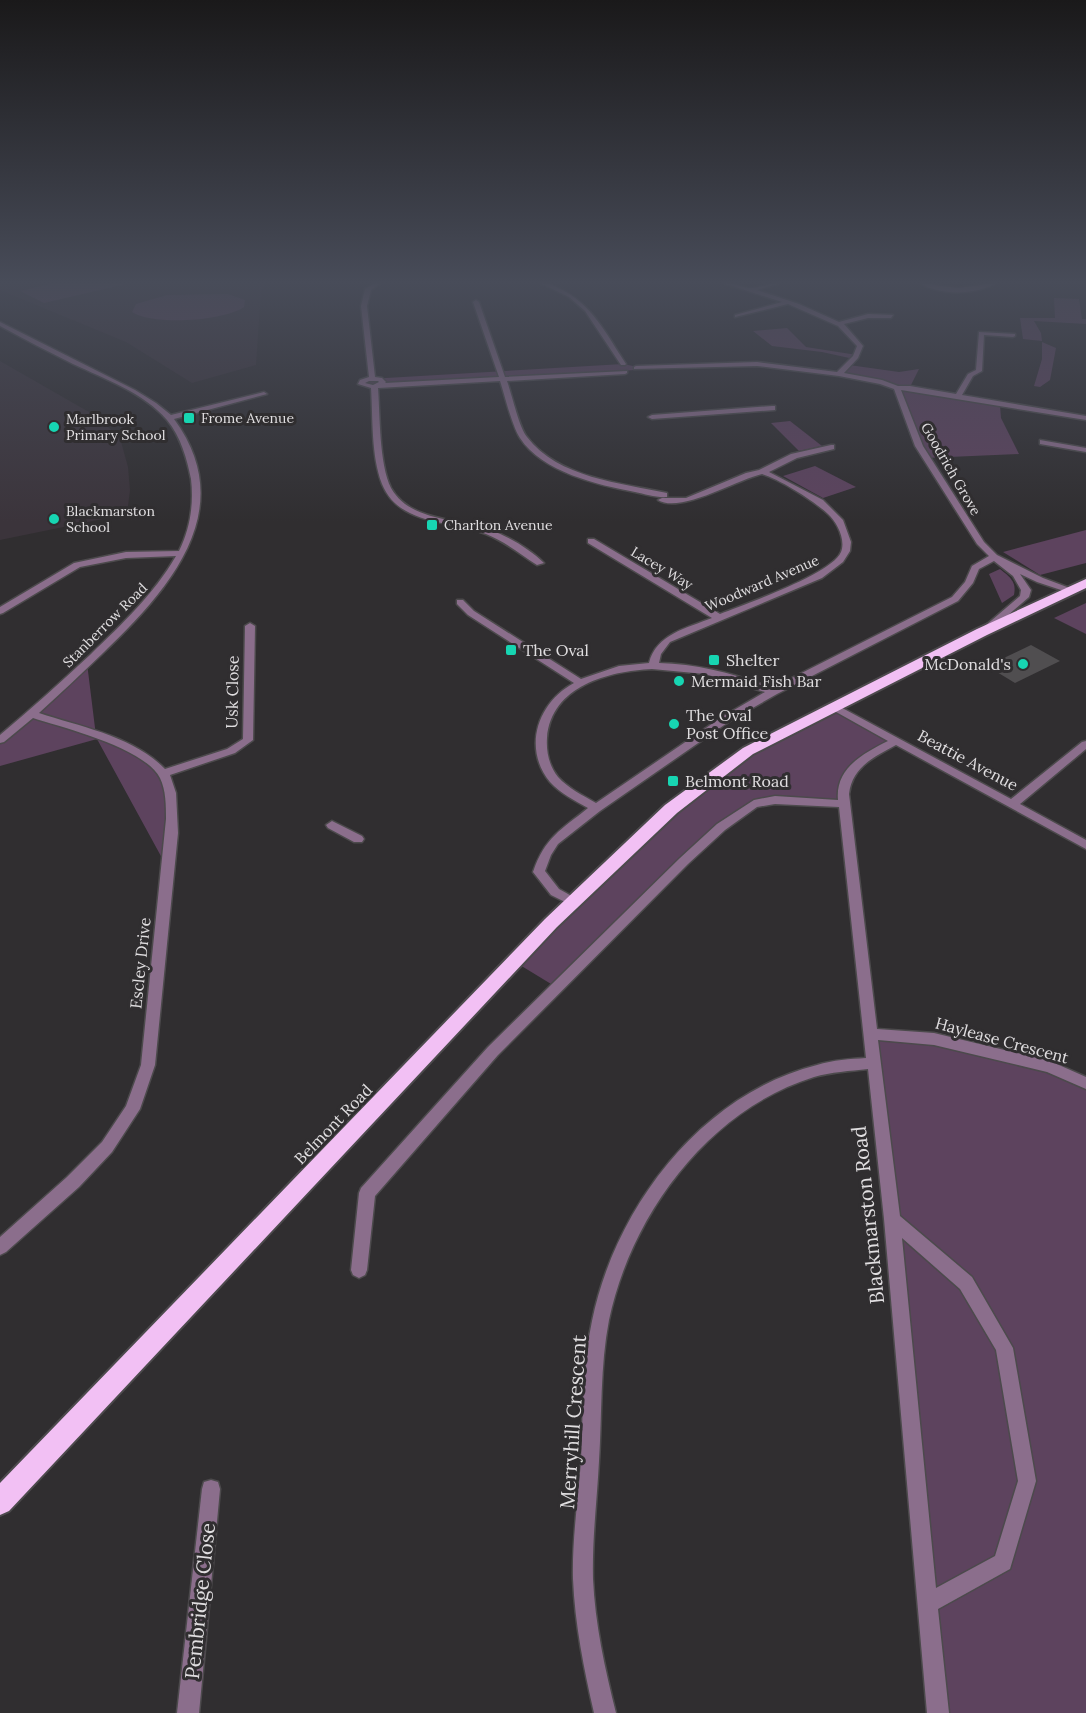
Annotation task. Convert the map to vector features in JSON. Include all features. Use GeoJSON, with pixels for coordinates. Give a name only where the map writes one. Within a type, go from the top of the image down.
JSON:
{"type":"FeatureCollection","features":[{"type":"Feature","properties":{"kind":"highway","name":"Belmont Road"},"geometry":{"type":"LineString","coordinates":[[0,1502],[573,902],[671,808],[747,751],[833,706],[1078,586]]}},
{"type":"Feature","properties":{"kind":"street","name":"Stanberrow Road"},"geometry":{"type":"LineString","coordinates":[[0,740],[32,714],[132,621],[166,582],[182,553],[197,509],[197,481],[185,443],[169,418],[132,391],[77,363]]}},
{"type":"Feature","properties":{"kind":"street"},"geometry":{"type":"LineString","coordinates":[[372,363],[384,481],[393,497],[406,508],[420,514],[487,532],[540,563]]}},
{"type":"Feature","properties":{"kind":"street"},"geometry":{"type":"LineString","coordinates":[[496,363],[523,438],[560,467],[591,481],[663,498],[687,500],[762,472],[794,456],[831,447]]}},
{"type":"Feature","properties":{"kind":"street"},"geometry":{"type":"LineString","coordinates":[[620,363],[622,367]]}},
{"type":"Feature","properties":{"kind":"street"},"geometry":{"type":"LineString","coordinates":[[839,374],[850,363]]}},
{"type":"Feature","properties":{"kind":"street"},"geometry":{"type":"LineString","coordinates":[[957,397],[970,375],[979,371],[979,363]]}},
{"type":"Feature","properties":{"kind":"street"},"geometry":{"type":"LineString","coordinates":[[375,382],[622,367],[633,371],[636,368],[757,364],[839,374],[882,382],[897,388],[910,388],[1086,418]]}},
{"type":"Feature","properties":{"kind":"street","name":"Goodrich Grove"},"geometry":{"type":"LineString","coordinates":[[897,388],[919,446],[981,544],[1016,574],[1026,590],[1024,597],[982,632]]}},
{"type":"Feature","properties":{"kind":"street"},"geometry":{"type":"LineString","coordinates":[[169,418],[264,394]]}},
{"type":"Feature","properties":{"kind":"street"},"geometry":{"type":"LineString","coordinates":[[652,417],[772,408]]}},
{"type":"Feature","properties":{"kind":"street"},"geometry":{"type":"LineString","coordinates":[[1043,442],[1086,450]]}},
{"type":"Feature","properties":{"kind":"street","name":"Woodward Avenue"},"geometry":{"type":"LineString","coordinates":[[653,666],[656,654],[667,640],[819,576],[840,560],[846,551],[847,542],[839,520],[829,509],[810,496],[762,472]]}},
{"type":"Feature","properties":{"kind":"street","name":"Lacey Way"},"geometry":{"type":"LineString","coordinates":[[591,541],[718,617]]}},
{"type":"Feature","properties":{"kind":"street"},"geometry":{"type":"LineString","coordinates":[[0,611],[77,565],[126,555],[182,553]]}},
{"type":"Feature","properties":{"kind":"street"},"geometry":{"type":"LineString","coordinates":[[573,902],[555,892],[538,872],[544,854],[554,841],[596,808],[726,719],[772,692],[955,598],[969,584],[975,568],[994,556]]}},
{"type":"Feature","properties":{"kind":"street","name":"Goodrich Grove"},"geometry":{"type":"LineString","coordinates":[[994,556],[1040,579],[1078,586]]}},
{"type":"Feature","properties":{"kind":"street"},"geometry":{"type":"LineString","coordinates":[[460,602],[471,613],[581,684]]}},
{"type":"Feature","properties":{"kind":"street","name":"Usk Close"},"geometry":{"type":"LineString","coordinates":[[164,773],[231,751],[248,740],[250,626]]}},
{"type":"Feature","properties":{"kind":"street"},"geometry":{"type":"LineString","coordinates":[[596,808],[565,789],[551,776],[541,749],[542,724],[549,709],[560,696],[610,672],[653,666],[714,672],[772,692]]}},
{"type":"Feature","properties":{"kind":"street","name":"Beattie Avenue"},"geometry":{"type":"LineString","coordinates":[[833,706],[1086,845]]}},
{"type":"Feature","properties":{"kind":"street"},"geometry":{"type":"LineString","coordinates":[[32,714],[133,748],[164,773]]}},
{"type":"Feature","properties":{"kind":"street","name":"Blackmarston Road"},"geometry":{"type":"LineString","coordinates":[[896,741],[869,756],[848,774],[843,782],[843,804],[892,1219],[938,1713]]}},
{"type":"Feature","properties":{"kind":"street"},"geometry":{"type":"LineString","coordinates":[[1013,803],[1086,744]]}},
{"type":"Feature","properties":{"kind":"street","name":"Escley Drive"},"geometry":{"type":"LineString","coordinates":[[0,1247],[73,1182],[107,1147],[133,1109],[148,1065],[172,833],[171,799],[164,773]]}},
{"type":"Feature","properties":{"kind":"street"},"geometry":{"type":"LineString","coordinates":[[359,1270],[367,1193],[493,1051],[684,861],[721,827],[754,804],[775,800],[843,804]]}},
{"type":"Feature","properties":{"kind":"street"},"geometry":{"type":"LineString","coordinates":[[332,825],[358,840]]}},
{"type":"Feature","properties":{"kind":"street","name":"Haylease Crescent"},"geometry":{"type":"LineString","coordinates":[[871,1034],[934,1039],[1050,1067],[1086,1083]]}},
{"type":"Feature","properties":{"kind":"street","name":"Merryhill Crescent"},"geometry":{"type":"LineString","coordinates":[[605,1713],[594,1665],[584,1590],[595,1356],[605,1303],[630,1232],[683,1156],[716,1125],[747,1101],[782,1083],[809,1073],[837,1066],[875,1063]]}},
{"type":"Feature","properties":{"kind":"street"},"geometry":{"type":"LineString","coordinates":[[892,1219],[966,1283],[1004,1347],[1027,1481],[1003,1562],[927,1604]]}},
{"type":"Feature","properties":{"kind":"street","name":"Pembridge Close"},"geometry":{"type":"LineString","coordinates":[[188,1713],[211,1489]]}},
{"type":"Feature","properties":{"kind":"shaded area","name":"Marlbrook Primary School"},"geometry":{"type":"Polygon","coordinates":[[[0,363],[3,363],[96,416],[120,438],[128,467],[130,490],[127,514],[0,540],[0,363]]]}},
{"type":"Feature","properties":{"kind":"shaded area"},"geometry":{"type":"Polygon","coordinates":[[[160,363],[256,363],[256,365],[192,383],[160,363]]]}},
{"type":"Feature","properties":{"kind":"shaded area"},"geometry":{"type":"Polygon","coordinates":[[[1041,363],[1053,363],[1050,380],[1040,387],[1034,386],[1041,363]]]}},
{"type":"Feature","properties":{"kind":"shaded area"},"geometry":{"type":"Polygon","coordinates":[[[623,364],[633,366],[635,370],[374,387],[364,386],[362,381],[369,379],[623,364]]]}},
{"type":"Feature","properties":{"kind":"shaded area"},"geometry":{"type":"Polygon","coordinates":[[[849,365],[899,372],[919,369],[910,387],[1000,405],[1001,418],[1019,454],[926,458],[896,388],[839,374],[849,365]]]}},
{"type":"Feature","properties":{"kind":"shaded area"},"geometry":{"type":"Polygon","coordinates":[[[790,421],[822,446],[799,451],[771,423],[790,421]]]}},
{"type":"Feature","properties":{"kind":"shaded area"},"geometry":{"type":"Polygon","coordinates":[[[815,466],[856,487],[823,498],[783,476],[815,466]]]}},
{"type":"Feature","properties":{"kind":"shaded area"},"geometry":{"type":"Polygon","coordinates":[[[1086,530],[1086,563],[1040,575],[1003,552],[1086,530]]]}},
{"type":"Feature","properties":{"kind":"shaded area"},"geometry":{"type":"Polygon","coordinates":[[[1000,569],[1014,583],[1014,595],[1002,603],[989,574],[1000,569]]]}},
{"type":"Feature","properties":{"kind":"shaded area"},"geometry":{"type":"Polygon","coordinates":[[[1086,603],[1086,634],[1054,618],[1086,603]]]}},
{"type":"Feature","properties":{"kind":"shaded area"},"geometry":{"type":"Polygon","coordinates":[[[87,663],[96,736],[133,748],[164,773],[171,799],[168,869],[97,739],[0,766],[0,740],[87,663]]]}},
{"type":"Feature","properties":{"kind":"shaded area"},"geometry":{"type":"Polygon","coordinates":[[[833,706],[896,741],[858,765],[843,804],[775,800],[743,811],[556,987],[515,962],[702,784],[833,706]]]}},
{"type":"Feature","properties":{"kind":"shaded area"},"geometry":{"type":"Polygon","coordinates":[[[871,1034],[984,1052],[1086,1086],[1086,1713],[938,1713],[871,1034]]]}},
{"type":"Feature","properties":{"kind":"building","name":"McDonald's"},"geometry":{"type":"Polygon","coordinates":[[[1031,645],[1060,661],[1015,683],[987,666],[1031,645]]]}},
{"type":"Feature","properties":{"kind":"place","name":"Frome Avenue"},"geometry":{"type":"Point","coordinates":[189,418]}},
{"type":"Feature","properties":{"kind":"place","name":"Marlbrook Primary School"},"geometry":{"type":"Point","coordinates":[54,427]}},
{"type":"Feature","properties":{"kind":"place","name":"Blackmarston School"},"geometry":{"type":"Point","coordinates":[54,519]}},
{"type":"Feature","properties":{"kind":"place","name":"Charlton Avenue"},"geometry":{"type":"Point","coordinates":[432,525]}},
{"type":"Feature","properties":{"kind":"place","name":"The Oval"},"geometry":{"type":"Point","coordinates":[511,650]}},
{"type":"Feature","properties":{"kind":"place","name":"Shelter"},"geometry":{"type":"Point","coordinates":[714,660]}},
{"type":"Feature","properties":{"kind":"place","name":"McDonald's"},"geometry":{"type":"Point","coordinates":[1023,664]}},
{"type":"Feature","properties":{"kind":"place","name":"Mermaid Fish Bar"},"geometry":{"type":"Point","coordinates":[679,681]}},
{"type":"Feature","properties":{"kind":"place","name":"The Oval Post Office"},"geometry":{"type":"Point","coordinates":[674,724]}},
{"type":"Feature","properties":{"kind":"place","name":"Belmont Road"},"geometry":{"type":"Point","coordinates":[673,781]}}]}
